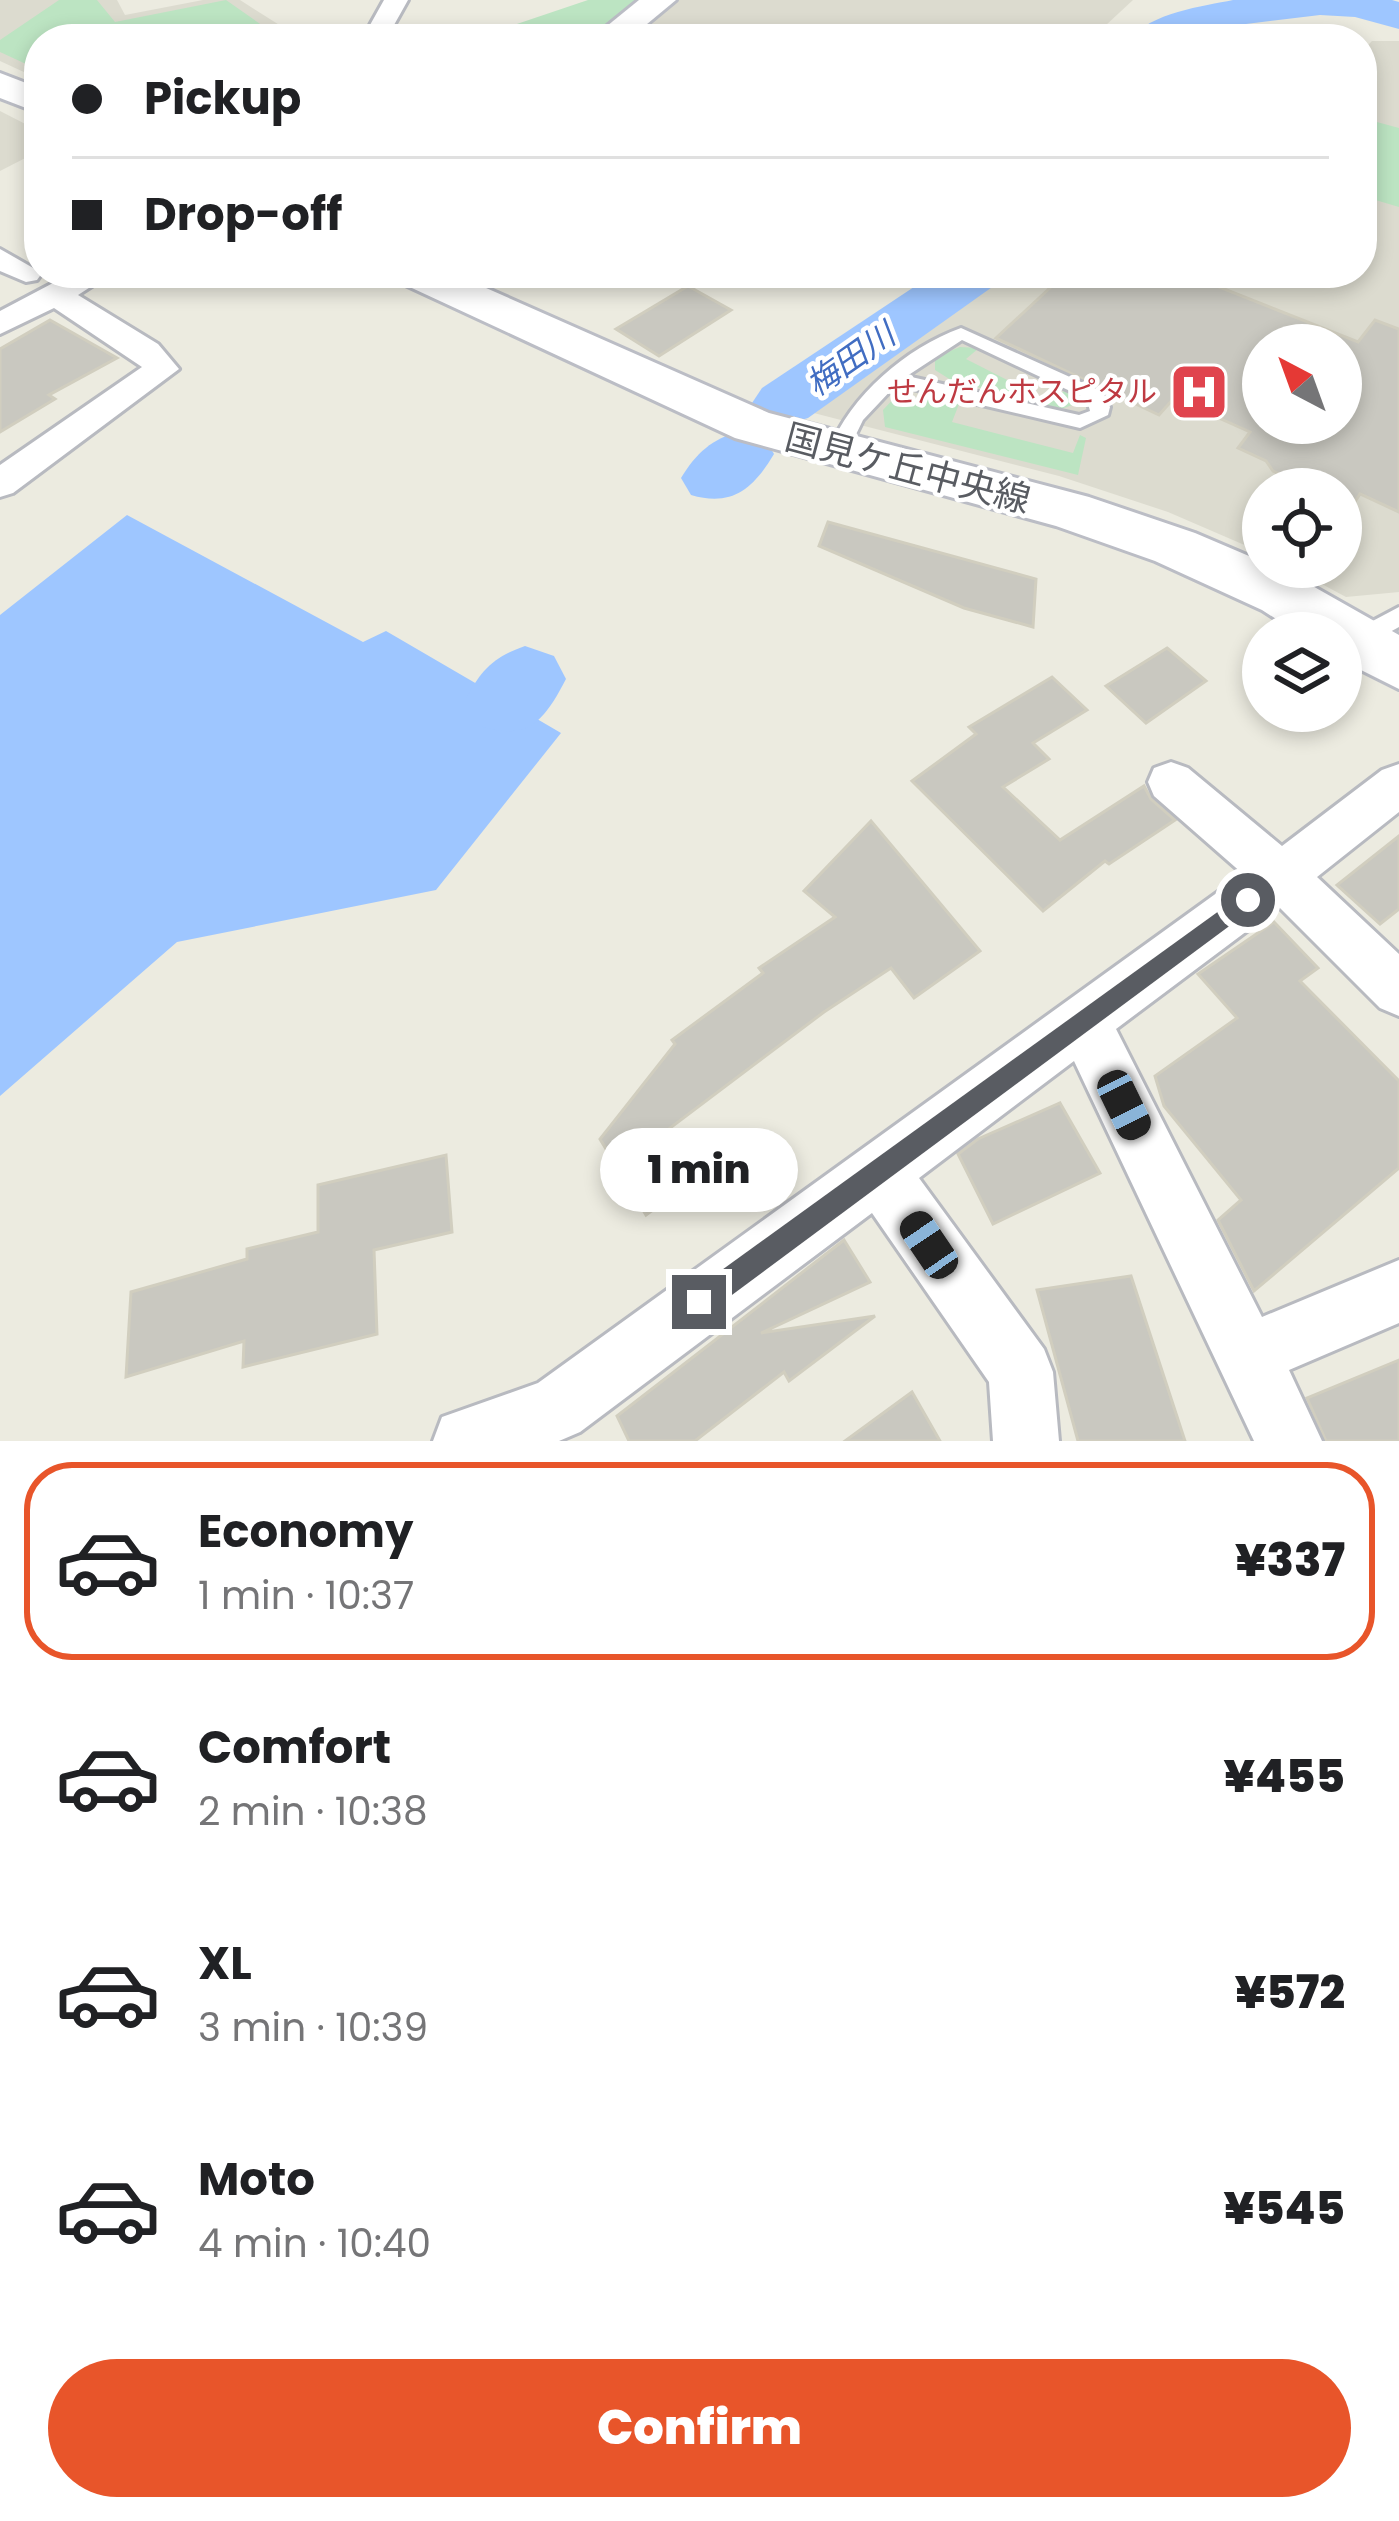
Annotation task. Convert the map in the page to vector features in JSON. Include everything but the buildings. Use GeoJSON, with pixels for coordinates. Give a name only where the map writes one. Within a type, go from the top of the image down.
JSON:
{"type":"FeatureCollection","features":[{"type":"Feature","properties":{"kind":"street"},"geometry":{"type":"LineString","coordinates":[[628,24],[660,0]]}},
{"type":"Feature","properties":{"kind":"street"},"geometry":{"type":"LineString","coordinates":[[0,325],[68,288]]}},
{"type":"Feature","properties":{"kind":"street","name":"国見ケ丘中央線"},"geometry":{"type":"LineString","coordinates":[[490,288],[711,409],[839,450],[1070,511],[1175,547],[1386,640]]}},
{"type":"Feature","properties":{"kind":"street"},"geometry":{"type":"LineString","coordinates":[[0,484],[162,369],[146,351],[55,295]]}},
{"type":"Feature","properties":{"kind":"street"},"geometry":{"type":"LineString","coordinates":[[1171,782],[1281,876],[1399,990]]}},
{"type":"Feature","properties":{"kind":"street"},"geometry":{"type":"LineString","coordinates":[[466,1441],[563,1425],[877,1170],[1281,876],[1399,784]]}},
{"type":"Feature","properties":{"kind":"street"},"geometry":{"type":"LineString","coordinates":[[1082,1021],[1289,1441]]}},
{"type":"Feature","properties":{"kind":"street"},"geometry":{"type":"LineString","coordinates":[[877,1170],[1021,1372],[1026,1441]]}},
{"type":"Feature","properties":{"kind":"street"},"geometry":{"type":"LineString","coordinates":[[1247,1356],[1399,1291]]}},
{"type":"Feature","properties":{"kind":"lane"},"geometry":{"type":"LineString","coordinates":[[839,450],[847,427],[892,377],[961,333],[1094,395],[1101,407],[1098,416],[1079,422],[892,377]]}},
{"type":"Feature","properties":{"kind":"shaded area"},"geometry":{"type":"Polygon","coordinates":[[[0,0],[117,0],[125,15],[203,0],[240,0],[278,24],[24,24],[24,72],[0,61],[0,0]]]}},
{"type":"Feature","properties":{"kind":"shaded area"},"geometry":{"type":"Polygon","coordinates":[[[677,0],[1133,0],[1107,24],[644,24],[677,0]]]}},
{"type":"Feature","properties":{"kind":"shaded area"},"geometry":{"type":"Polygon","coordinates":[[[1377,41],[1399,41],[1399,592],[1346,597],[1329,588],[1362,588],[1362,468],[1242,468],[1242,544],[1168,512],[1059,476],[802,410],[970,288],[1377,288],[1377,41]]]}},
{"type":"Feature","properties":{"kind":"shaded area"},"geometry":{"type":"Polygon","coordinates":[[[0,111],[24,123],[24,159],[0,171],[0,111]]]}},
{"type":"Feature","properties":{"kind":"green space"},"geometry":{"type":"Polygon","coordinates":[[[59,0],[97,0],[115,22],[226,0],[260,24],[24,24],[24,63],[0,52],[0,40],[59,0]]]}},
{"type":"Feature","properties":{"kind":"green space"},"geometry":{"type":"Polygon","coordinates":[[[588,0],[642,0],[607,24],[517,24],[588,0]]]}},
{"type":"Feature","properties":{"kind":"green space"},"geometry":{"type":"Polygon","coordinates":[[[1377,122],[1399,128],[1399,207],[1377,200],[1377,122]]]}},
{"type":"Feature","properties":{"kind":"green space"},"geometry":{"type":"Polygon","coordinates":[[[960,347],[979,348],[966,359],[1050,402],[1064,391],[1081,402],[1061,409],[951,380],[935,370],[935,357],[960,347]]]}},
{"type":"Feature","properties":{"kind":"green space"},"geometry":{"type":"Polygon","coordinates":[[[896,396],[959,404],[952,422],[1073,453],[1080,435],[1086,438],[1078,475],[885,427],[883,410],[896,396]]]}},
{"type":"Feature","properties":{"kind":"water"},"geometry":{"type":"Polygon","coordinates":[[[127,515],[363,642],[386,631],[561,733],[436,890],[177,942],[0,1096],[0,615],[127,515]]]}},
{"type":"Feature","properties":{"kind":"waterway","name":"梅田川"},"geometry":{"type":"LineString","coordinates":[[1195,24],[1246,10],[1320,2],[1350,3],[1399,16]]}},
{"type":"Feature","properties":{"kind":"waterway","name":"梅田川"},"geometry":{"type":"LineString","coordinates":[[785,403],[952,288]]}},
{"type":"Feature","properties":{"kind":"waterway","name":"梅田川"},"geometry":{"type":"LineString","coordinates":[[716,478],[740,454]]}},
{"type":"Feature","properties":{"kind":"waterway","name":"梅田川"},"geometry":{"type":"LineString","coordinates":[[506,701],[525,679]]}},
{"type":"Feature","properties":{"kind":"place","name":"せんだんホスピタル"},"geometry":{"type":"Point","coordinates":[1199,392]}},
{"type":"Feature","properties":{"kind":"route"},"geometry":{"type":"LineString","coordinates":[[699,1302],[1248,900]]}}]}
